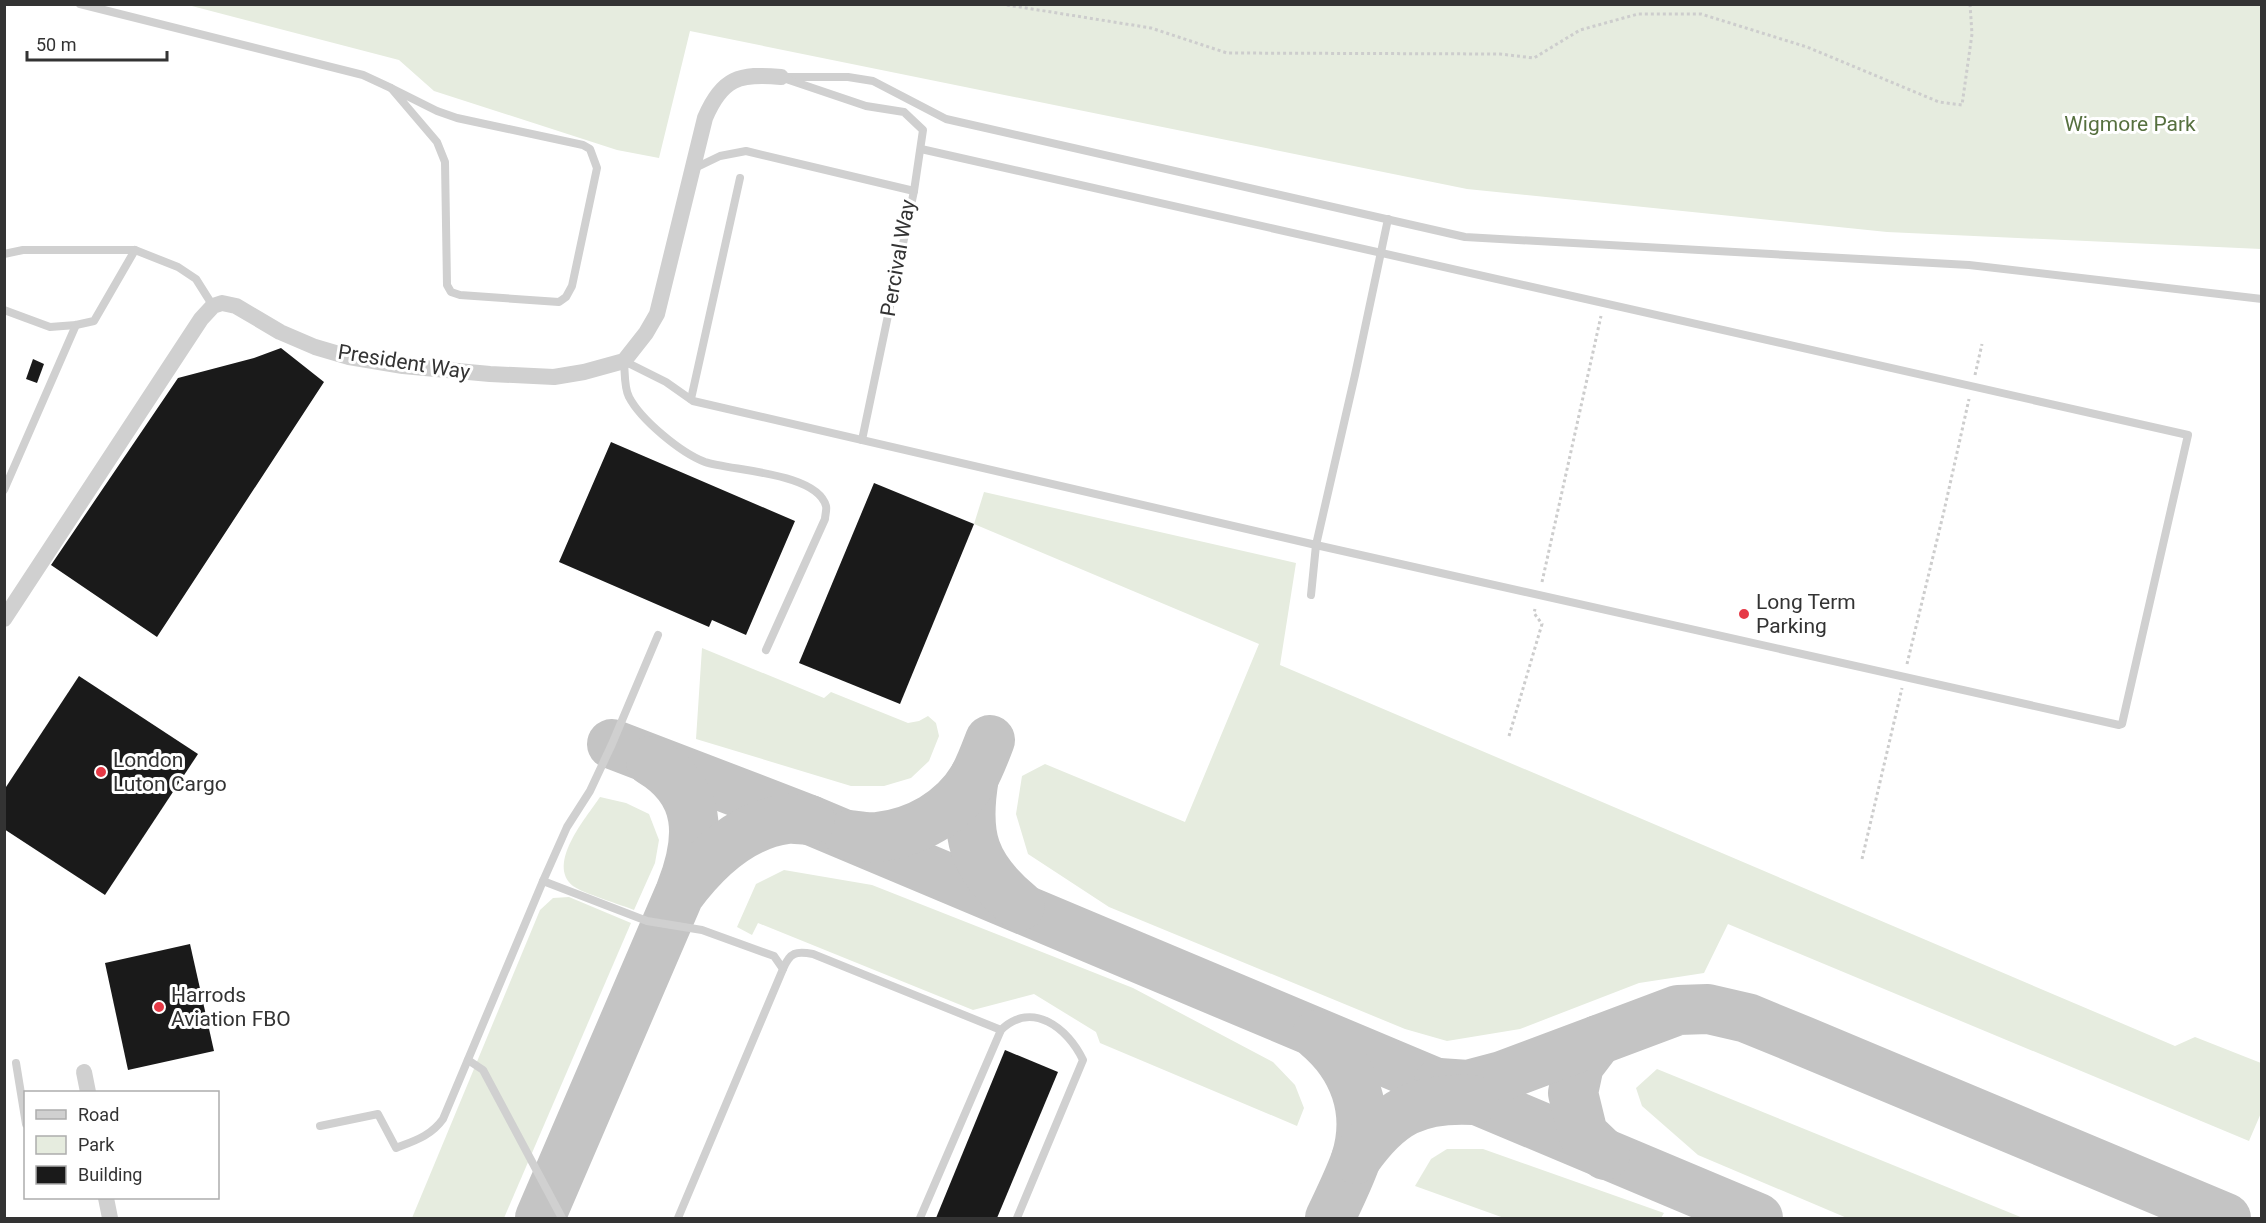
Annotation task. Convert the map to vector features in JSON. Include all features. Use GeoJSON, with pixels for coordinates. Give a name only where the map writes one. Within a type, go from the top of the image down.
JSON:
{"type":"FeatureCollection","features":[{"type":"Feature","properties":{"kind":"street"},"geometry":{"type":"LineString","coordinates":[[624,361],[646,333],[657,314],[705,118],[713,101],[723,87],[737,78],[755,75],[780,77]]}},
{"type":"Feature","properties":{"kind":"street","name":"President Way"},"geometry":{"type":"LineString","coordinates":[[213,306],[222,303],[236,306],[280,332],[349,357],[403,366],[554,377],[584,372],[624,361]]}},
{"type":"Feature","properties":{"kind":"street"},"geometry":{"type":"LineString","coordinates":[[4,619],[201,319],[213,306]]}},
{"type":"Feature","properties":{"kind":"street"},"geometry":{"type":"LineString","coordinates":[[84,1072],[88,1091]]}},
{"type":"Feature","properties":{"kind":"street"},"geometry":{"type":"LineString","coordinates":[[106,1199],[110,1218]]}},
{"type":"Feature","properties":{"kind":"lane"},"geometry":{"type":"LineString","coordinates":[[80,4],[363,75],[392,88],[437,111],[457,118],[583,145],[590,149],[597,168],[595,186],[572,286],[560,302],[460,295],[451,292],[447,285],[445,162],[437,142],[392,88]]}},
{"type":"Feature","properties":{"kind":"lane"},"geometry":{"type":"LineString","coordinates":[[780,77],[866,106],[904,112],[923,130],[914,191]]}},
{"type":"Feature","properties":{"kind":"lane"},"geometry":{"type":"LineString","coordinates":[[780,77],[848,77],[873,81],[946,118],[1465,237],[1969,265],[2262,298]]}},
{"type":"Feature","properties":{"kind":"lane"},"geometry":{"type":"LineString","coordinates":[[624,361],[666,382],[691,399],[1316,545],[1904,678],[2108,723],[2122,724],[2188,435],[921,149]]}},
{"type":"Feature","properties":{"kind":"lane","name":"Percival Way"},"geometry":{"type":"LineString","coordinates":[[693,169],[720,156],[746,151],[914,191],[862,440]]}},
{"type":"Feature","properties":{"kind":"lane"},"geometry":{"type":"LineString","coordinates":[[691,399],[741,178]]}},
{"type":"Feature","properties":{"kind":"lane"},"geometry":{"type":"LineString","coordinates":[[1311,595],[1316,545],[1388,219]]}},
{"type":"Feature","properties":{"kind":"lane"},"geometry":{"type":"LineString","coordinates":[[4,254],[23,250],[135,250],[178,267],[196,279],[213,306]]}},
{"type":"Feature","properties":{"kind":"lane"},"geometry":{"type":"LineString","coordinates":[[4,310],[50,327],[76,326],[94,321],[135,250]]}},
{"type":"Feature","properties":{"kind":"lane"},"geometry":{"type":"LineString","coordinates":[[4,490],[76,326]]}},
{"type":"Feature","properties":{"kind":"lane"},"geometry":{"type":"LineString","coordinates":[[624,361],[628,396],[665,437],[682,450],[706,462],[766,472],[797,482],[822,499],[826,508],[825,519],[766,650]]}},
{"type":"Feature","properties":{"kind":"lane"},"geometry":{"type":"LineString","coordinates":[[320,1126],[378,1114],[396,1148],[427,1135],[437,1128],[443,1119],[543,880],[567,827],[599,772],[658,635]]}},
{"type":"Feature","properties":{"kind":"lane"},"geometry":{"type":"LineString","coordinates":[[543,880],[647,921],[702,930],[774,956],[783,969]]}},
{"type":"Feature","properties":{"kind":"lane"},"geometry":{"type":"LineString","coordinates":[[678,1218],[787,958],[799,951],[813,954],[1001,1030]]}},
{"type":"Feature","properties":{"kind":"lane"},"geometry":{"type":"LineString","coordinates":[[920,1218],[1001,1030],[1008,1023],[1022,1017],[1039,1018],[1062,1029],[1076,1046],[1083,1060],[1017,1218]]}},
{"type":"Feature","properties":{"kind":"lane"},"geometry":{"type":"LineString","coordinates":[[468,1060],[483,1070],[561,1218]]}},
{"type":"Feature","properties":{"kind":"lane"},"geometry":{"type":"LineString","coordinates":[[16,1063],[24,1112]]}},
{"type":"Feature","properties":{"kind":"path"},"geometry":{"type":"LineString","coordinates":[[1001,4],[1151,28],[1227,53],[1500,54],[1534,58],[1580,30],[1638,14],[1701,14],[1807,47],[1939,102],[1962,105],[1972,34],[1970,4]]}},
{"type":"Feature","properties":{"kind":"path"},"geometry":{"type":"LineString","coordinates":[[1509,736],[1542,624],[1534,614],[1604,302]]}},
{"type":"Feature","properties":{"kind":"path"},"geometry":{"type":"LineString","coordinates":[[1862,859],[1982,344]]}},
{"type":"Feature","properties":{"kind":"green space","name":"Wigmore Park"},"geometry":{"type":"Polygon","coordinates":[[[188,5],[2261,5],[2261,249],[1887,232],[1467,189],[690,31],[659,158],[617,150],[434,91],[399,60],[188,5]]]}},
{"type":"Feature","properties":{"kind":"green space"},"geometry":{"type":"Polygon","coordinates":[[[984,492],[1296,563],[1280,665],[2175,1046],[2195,1037],[2261,1063],[2261,1113],[2249,1141],[1728,924],[1704,973],[1639,983],[1520,1029],[1447,1041],[1405,1029],[1109,907],[1028,854],[1016,814],[1022,776],[1045,764],[1185,822],[1259,644],[974,524],[984,492]]]}},
{"type":"Feature","properties":{"kind":"green space"},"geometry":{"type":"Polygon","coordinates":[[[702,648],[824,698],[831,692],[908,723],[928,716],[936,723],[939,736],[929,761],[911,778],[884,786],[851,786],[696,739],[702,648]]]}},
{"type":"Feature","properties":{"kind":"green space"},"geometry":{"type":"Polygon","coordinates":[[[600,797],[626,803],[649,814],[659,840],[655,863],[634,910],[578,889],[566,877],[564,866],[571,841],[600,797]]]}},
{"type":"Feature","properties":{"kind":"green space"},"geometry":{"type":"Polygon","coordinates":[[[784,870],[872,885],[1133,988],[1273,1062],[1295,1085],[1304,1108],[1297,1126],[1100,1043],[1096,1032],[1034,994],[973,1010],[758,923],[752,935],[737,927],[756,884],[784,870]]]}},
{"type":"Feature","properties":{"kind":"green space"},"geometry":{"type":"Polygon","coordinates":[[[569,897],[631,923],[504,1218],[412,1218],[540,910],[553,898],[569,897]]]}},
{"type":"Feature","properties":{"kind":"green space"},"geometry":{"type":"Polygon","coordinates":[[[1657,1069],[2023,1218],[1847,1218],[1698,1155],[1642,1106],[1636,1088],[1657,1069]]]}},
{"type":"Feature","properties":{"kind":"green space"},"geometry":{"type":"Polygon","coordinates":[[[1447,1149],[1483,1149],[1664,1213],[1661,1218],[1504,1218],[1415,1186],[1431,1159],[1447,1149]]]}},
{"type":"Feature","properties":{"kind":"building"},"geometry":{"type":"Polygon","coordinates":[[[281,348],[324,382],[157,637],[51,565],[178,378],[254,358],[281,348]]]}},
{"type":"Feature","properties":{"kind":"building"},"geometry":{"type":"Polygon","coordinates":[[[33,359],[44,364],[37,383],[26,379],[33,359]]]}},
{"type":"Feature","properties":{"kind":"building"},"geometry":{"type":"Polygon","coordinates":[[[611,442],[795,521],[746,635],[712,620],[709,627],[559,562],[611,442]]]}},
{"type":"Feature","properties":{"kind":"building"},"geometry":{"type":"Polygon","coordinates":[[[874,483],[974,524],[900,704],[799,663],[874,483]]]}},
{"type":"Feature","properties":{"kind":"building","name":"London Luton Cargo"},"geometry":{"type":"Polygon","coordinates":[[[79,676],[198,754],[105,895],[4,829],[4,790],[79,676]]]}},
{"type":"Feature","properties":{"kind":"building","name":"Harrods Aviation FBO"},"geometry":{"type":"Polygon","coordinates":[[[190,944],[214,1051],[128,1070],[105,963],[190,944]]]}},
{"type":"Feature","properties":{"kind":"building"},"geometry":{"type":"Polygon","coordinates":[[[1005,1050],[1058,1072],[997,1218],[936,1218],[1005,1050]]]}},
{"type":"Feature","properties":{"kind":"taxiway"},"geometry":{"type":"LineString","coordinates":[[849,835],[863,837],[892,835],[919,826],[944,811],[965,791],[973,779],[990,740]]}},
{"type":"Feature","properties":{"kind":"taxiway"},"geometry":{"type":"LineString","coordinates":[[612,744],[810,820],[1758,1218]]}},
{"type":"Feature","properties":{"kind":"taxiway"},"geometry":{"type":"LineString","coordinates":[[651,761],[668,773],[680,787],[689,802],[693,818],[692,853],[681,890]]}},
{"type":"Feature","properties":{"kind":"taxiway"},"geometry":{"type":"LineString","coordinates":[[974,777],[970,817],[976,849],[982,864],[992,878],[1020,906]]}},
{"type":"Feature","properties":{"kind":"taxiway"},"geometry":{"type":"LineString","coordinates":[[540,1218],[679,895],[712,857],[739,836],[770,823],[790,819],[810,820]]}},
{"type":"Feature","properties":{"kind":"taxiway"},"geometry":{"type":"LineString","coordinates":[[1439,1083],[1468,1085],[1502,1076],[1678,1010],[1708,1009],[1747,1018],[2226,1218]]}},
{"type":"Feature","properties":{"kind":"taxiway"},"geometry":{"type":"LineString","coordinates":[[1317,1035],[1330,1047],[1350,1075],[1360,1107],[1360,1141],[1356,1159],[1330,1218]]}},
{"type":"Feature","properties":{"kind":"taxiway"},"geometry":{"type":"LineString","coordinates":[[1598,1040],[1579,1065],[1573,1093],[1583,1134],[1605,1155]]}},
{"type":"Feature","properties":{"kind":"taxiway"},"geometry":{"type":"LineString","coordinates":[[1356,1159],[1380,1130],[1406,1111],[1436,1101],[1474,1100]]}},
{"type":"Feature","properties":{"kind":"place","name":"Long Term Parking"},"geometry":{"type":"Point","coordinates":[1744,614]}},
{"type":"Feature","properties":{"kind":"place","name":"London Luton Cargo"},"geometry":{"type":"Point","coordinates":[101,772]}},
{"type":"Feature","properties":{"kind":"place","name":"Harrods Aviation FBO"},"geometry":{"type":"Point","coordinates":[159,1007]}}]}
